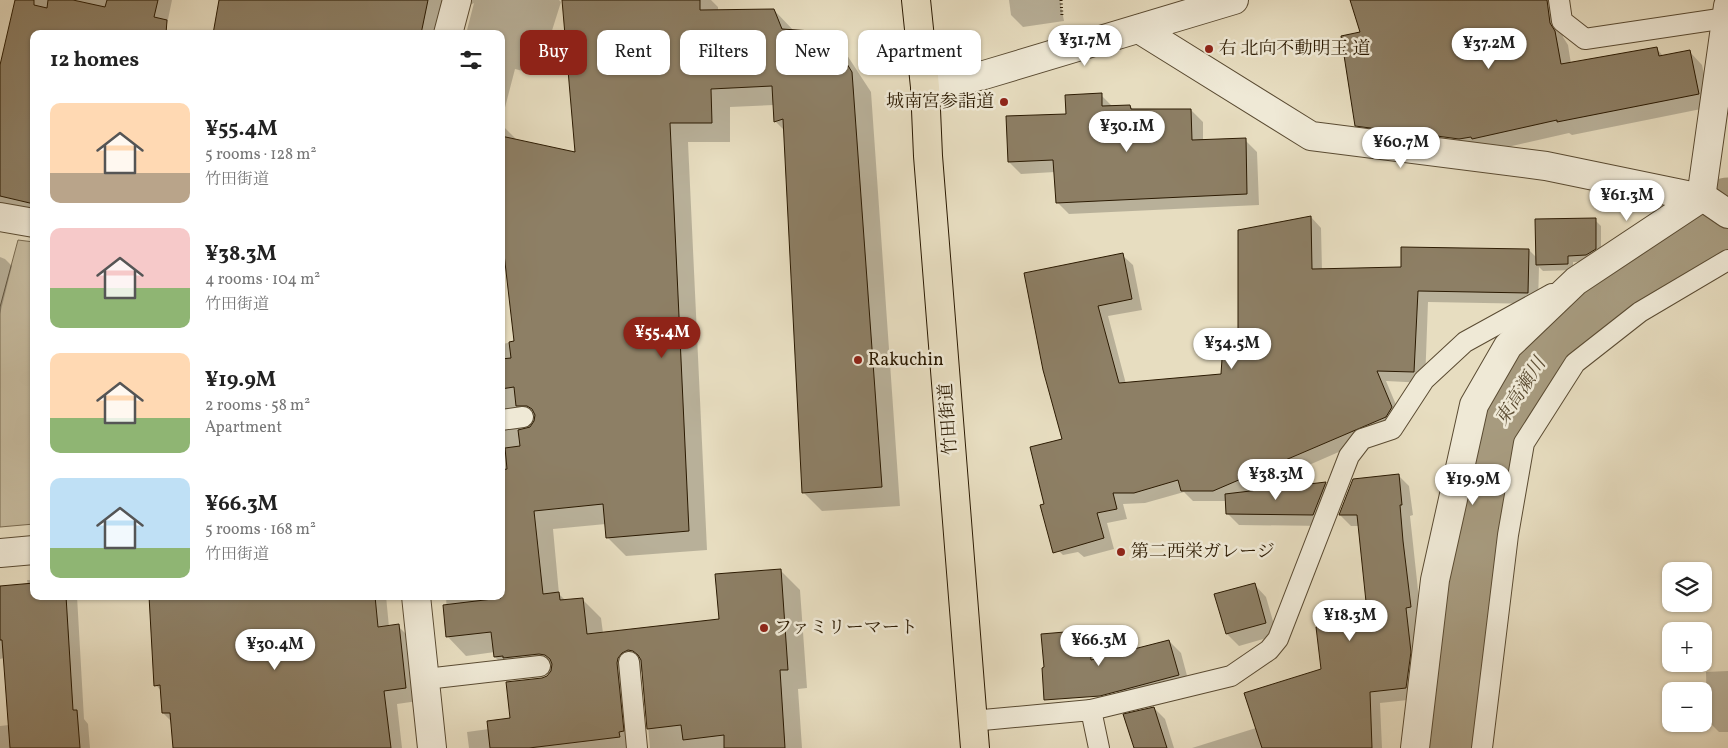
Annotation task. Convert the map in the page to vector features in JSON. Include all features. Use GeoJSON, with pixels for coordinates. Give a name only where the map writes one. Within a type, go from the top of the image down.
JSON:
{"type":"FeatureCollection","features":[{"type":"Feature","properties":{"kind":"highway","name":"竹田街道"},"geometry":{"type":"LineString","coordinates":[[916,0],[925,87],[928,156],[974,748]]}},
{"type":"Feature","properties":{"kind":"street"},"geometry":{"type":"LineString","coordinates":[[449,30],[457,0]]}},
{"type":"Feature","properties":{"kind":"street"},"geometry":{"type":"LineString","coordinates":[[925,87],[984,75],[1234,0]]}},
{"type":"Feature","properties":{"kind":"street"},"geometry":{"type":"LineString","coordinates":[[1713,204],[1727,12]]}},
{"type":"Feature","properties":{"kind":"street"},"geometry":{"type":"LineString","coordinates":[[1139,29],[1311,136],[1546,166],[1713,204]]}},
{"type":"Feature","properties":{"kind":"street"},"geometry":{"type":"LineString","coordinates":[[1415,748],[1434,580],[1474,405],[1508,346],[1576,281],[1713,204]]}},
{"type":"Feature","properties":{"kind":"street"},"geometry":{"type":"LineString","coordinates":[[0,217],[30,222]]}},
{"type":"Feature","properties":{"kind":"street"},"geometry":{"type":"LineString","coordinates":[[0,553],[30,550]]}},
{"type":"Feature","properties":{"kind":"street"},"geometry":{"type":"LineString","coordinates":[[416,600],[432,748]]}},
{"type":"Feature","properties":{"kind":"lane"},"geometry":{"type":"LineString","coordinates":[[1559,0],[1562,21],[1585,39],[1727,12]]}},
{"type":"Feature","properties":{"kind":"lane"},"geometry":{"type":"LineString","coordinates":[[1482,748],[1508,535],[1524,443],[1575,363],[1640,312],[1728,260]]}},
{"type":"Feature","properties":{"kind":"lane"},"geometry":{"type":"LineString","coordinates":[[972,721],[1091,710],[1231,676],[1268,650],[1278,639],[1349,456],[1362,439],[1392,429],[1424,380],[1465,342],[1576,281]]}},
{"type":"Feature","properties":{"kind":"lane"},"geometry":{"type":"LineString","coordinates":[[505,420],[523,418]]}},
{"type":"Feature","properties":{"kind":"lane"},"geometry":{"type":"LineString","coordinates":[[630,662],[637,748]]}},
{"type":"Feature","properties":{"kind":"lane"},"geometry":{"type":"LineString","coordinates":[[426,679],[540,666]]}},
{"type":"Feature","properties":{"kind":"lane"},"geometry":{"type":"LineString","coordinates":[[1091,710],[1099,748]]}},
{"type":"Feature","properties":{"kind":"path"},"geometry":{"type":"LineString","coordinates":[[1062,0],[1062,19]]}},
{"type":"Feature","properties":{"kind":"shaded area"},"geometry":{"type":"Polygon","coordinates":[[[18,240],[30,242],[30,524],[0,527],[0,307],[18,240]]]}},
{"type":"Feature","properties":{"kind":"building"},"geometry":{"type":"Polygon","coordinates":[[[15,0],[34,0],[34,5],[47,8],[48,0],[73,0],[105,7],[107,0],[158,0],[154,17],[167,20],[166,30],[30,30],[30,203],[0,196],[0,65],[15,0]]]}},
{"type":"Feature","properties":{"kind":"building"},"geometry":{"type":"Polygon","coordinates":[[[219,0],[428,0],[422,30],[214,30],[219,0]]]}},
{"type":"Feature","properties":{"kind":"building"},"geometry":{"type":"Polygon","coordinates":[[[562,0],[700,0],[700,10],[774,9],[782,29],[797,30],[776,30],[776,75],[848,75],[848,66],[852,72],[882,487],[802,493],[783,119],[774,122],[772,86],[711,89],[712,123],[670,123],[689,531],[606,538],[603,504],[534,511],[543,594],[559,592],[560,600],[583,598],[587,634],[719,619],[715,574],[781,569],[788,670],[780,670],[785,748],[724,748],[724,735],[683,740],[681,725],[647,729],[641,660],[633,651],[628,650],[622,653],[617,663],[624,731],[619,732],[620,737],[529,748],[490,748],[487,721],[510,718],[506,682],[542,678],[551,671],[552,664],[545,655],[539,654],[503,658],[503,656],[494,657],[491,632],[446,637],[443,605],[484,600],[505,600],[505,469],[507,469],[505,448],[520,446],[518,430],[530,427],[535,415],[532,409],[527,406],[516,406],[514,387],[505,388],[505,359],[511,358],[509,342],[514,341],[505,262],[505,137],[575,152],[568,75],[587,75],[587,30],[565,30],[562,0]]]}},
{"type":"Feature","properties":{"kind":"building"},"geometry":{"type":"Polygon","coordinates":[[[1350,0],[1547,0],[1550,23],[1555,31],[1561,64],[1657,47],[1659,56],[1690,50],[1699,94],[1557,122],[1557,120],[1472,139],[1471,137],[1459,139],[1422,134],[1421,129],[1400,132],[1355,126],[1341,36],[1360,32],[1350,0]]]}},
{"type":"Feature","properties":{"kind":"building"},"geometry":{"type":"Polygon","coordinates":[[[1102,93],[1102,106],[1130,105],[1131,109],[1191,109],[1192,140],[1246,138],[1247,194],[1056,203],[1053,160],[1008,162],[1006,116],[1066,114],[1065,95],[1102,93]]]}},
{"type":"Feature","properties":{"kind":"building"},"geometry":{"type":"Polygon","coordinates":[[[1311,216],[1312,269],[1401,267],[1401,247],[1529,249],[1528,293],[1418,291],[1414,372],[1377,371],[1392,407],[1386,417],[1213,491],[1181,491],[1178,480],[1134,493],[1113,493],[1117,509],[1097,513],[1104,538],[1053,553],[1040,505],[1044,504],[1030,447],[1062,439],[1043,370],[1024,273],[1123,253],[1132,299],[1098,306],[1119,383],[1221,374],[1224,329],[1238,330],[1238,230],[1311,216]]]}},
{"type":"Feature","properties":{"kind":"building"},"geometry":{"type":"Polygon","coordinates":[[[1596,218],[1596,249],[1586,255],[1568,256],[1568,264],[1536,265],[1535,219],[1596,218]]]}},
{"type":"Feature","properties":{"kind":"building"},"geometry":{"type":"Polygon","coordinates":[[[1399,474],[1403,541],[1411,607],[1406,608],[1411,652],[1406,688],[1370,692],[1372,748],[1262,748],[1244,693],[1321,669],[1316,627],[1368,621],[1357,515],[1339,515],[1353,479],[1399,474]]]}},
{"type":"Feature","properties":{"kind":"building"},"geometry":{"type":"Polygon","coordinates":[[[1326,482],[1313,515],[1226,514],[1225,494],[1326,482]]]}},
{"type":"Feature","properties":{"kind":"building"},"geometry":{"type":"Polygon","coordinates":[[[30,583],[30,600],[66,600],[73,710],[77,710],[80,748],[10,748],[2,640],[0,640],[0,586],[30,583]]]}},
{"type":"Feature","properties":{"kind":"building"},"geometry":{"type":"Polygon","coordinates":[[[1255,583],[1266,623],[1226,634],[1214,594],[1255,583]]]}},
{"type":"Feature","properties":{"kind":"building"},"geometry":{"type":"Polygon","coordinates":[[[149,600],[375,600],[378,627],[399,624],[406,688],[384,691],[391,748],[173,748],[170,713],[162,713],[160,685],[154,686],[149,600]]]}},
{"type":"Feature","properties":{"kind":"building"},"geometry":{"type":"Polygon","coordinates":[[[1089,630],[1091,660],[1169,640],[1179,675],[1100,696],[1044,700],[1041,634],[1089,630]]]}},
{"type":"Feature","properties":{"kind":"building"},"geometry":{"type":"Polygon","coordinates":[[[1154,707],[1167,748],[1134,748],[1123,714],[1154,707]]]}},
{"type":"Feature","properties":{"kind":"waterway","name":"東高瀬川"},"geometry":{"type":"LineString","coordinates":[[1442,748],[1476,517],[1496,430],[1560,333],[1728,212]]}},
{"type":"Feature","properties":{"kind":"place","name":"右 北向不動明王 道"},"geometry":{"type":"Point","coordinates":[1209,49]}},
{"type":"Feature","properties":{"kind":"place","name":"城南宮参詣道"},"geometry":{"type":"Point","coordinates":[1004,102]}},
{"type":"Feature","properties":{"kind":"place","name":"Rakuchin"},"geometry":{"type":"Point","coordinates":[858,360]}},
{"type":"Feature","properties":{"kind":"place","name":"第二西栄ガレージ"},"geometry":{"type":"Point","coordinates":[1121,552]}},
{"type":"Feature","properties":{"kind":"place","name":"ファミリーマート"},"geometry":{"type":"Point","coordinates":[764,628]}}]}
